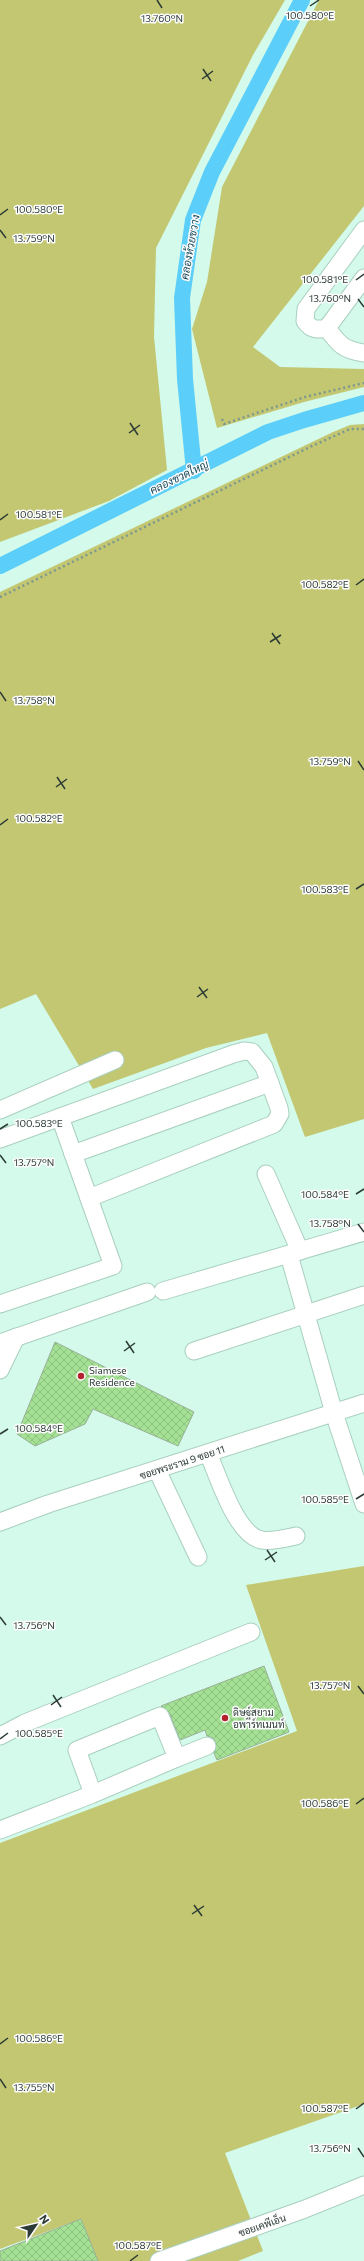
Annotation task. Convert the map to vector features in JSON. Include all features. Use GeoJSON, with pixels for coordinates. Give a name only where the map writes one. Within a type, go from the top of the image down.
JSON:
{"type":"FeatureCollection","features":[{"type":"Feature","properties":{"kind":"street"},"geometry":{"type":"LineString","coordinates":[[364,230],[306,309],[305,321],[309,327],[317,330],[328,328],[364,278]]}},
{"type":"Feature","properties":{"kind":"street"},"geometry":{"type":"LineString","coordinates":[[328,328],[338,344],[352,351],[364,353]]}},
{"type":"Feature","properties":{"kind":"street"},"geometry":{"type":"LineString","coordinates":[[0,1139],[244,1051],[252,1052],[264,1067],[280,1114],[274,1124],[88,1198]]}},
{"type":"Feature","properties":{"kind":"street"},"geometry":{"type":"LineString","coordinates":[[0,1110],[115,1060]]}},
{"type":"Feature","properties":{"kind":"street"},"geometry":{"type":"LineString","coordinates":[[73,1154],[270,1083]]}},
{"type":"Feature","properties":{"kind":"street"},"geometry":{"type":"LineString","coordinates":[[0,1304],[113,1266],[60,1117]]}},
{"type":"Feature","properties":{"kind":"street"},"geometry":{"type":"LineString","coordinates":[[266,1174],[295,1253],[306,1314],[334,1413],[364,1504]]}},
{"type":"Feature","properties":{"kind":"street"},"geometry":{"type":"LineString","coordinates":[[0,1370],[8,1340],[155,1291],[295,1253],[364,1232]]}},
{"type":"Feature","properties":{"kind":"street"},"geometry":{"type":"LineString","coordinates":[[194,1351],[364,1295]]}},
{"type":"Feature","properties":{"kind":"street","name":"ซอยพระราม 9 ซอย 11"},"geometry":{"type":"LineString","coordinates":[[0,1522],[48,1504],[364,1403]]}},
{"type":"Feature","properties":{"kind":"street"},"geometry":{"type":"LineString","coordinates":[[208,1453],[238,1521],[248,1535],[262,1540],[296,1536]]}},
{"type":"Feature","properties":{"kind":"street"},"geometry":{"type":"LineString","coordinates":[[157,1470],[198,1557]]}},
{"type":"Feature","properties":{"kind":"street"},"geometry":{"type":"LineString","coordinates":[[0,1736],[25,1723],[252,1632]]}},
{"type":"Feature","properties":{"kind":"street"},"geometry":{"type":"LineString","coordinates":[[93,1794],[77,1750],[160,1716],[177,1758]]}},
{"type":"Feature","properties":{"kind":"street"},"geometry":{"type":"LineString","coordinates":[[0,1830],[93,1794],[207,1746]]}},
{"type":"Feature","properties":{"kind":"street","name":"ซอยเคพีเอ็น"},"geometry":{"type":"LineString","coordinates":[[159,2261],[305,2209],[364,2185]]}},
{"type":"Feature","properties":{"kind":"path"},"geometry":{"type":"LineString","coordinates":[[222,419],[224,424],[305,397],[364,383]]}},
{"type":"Feature","properties":{"kind":"path"},"geometry":{"type":"LineString","coordinates":[[0,597],[312,446],[350,429],[364,429]]}},
{"type":"Feature","properties":{"kind":"green space"},"geometry":{"type":"Polygon","coordinates":[[[0,0],[285,0],[253,55],[156,248],[154,337],[167,470],[109,501],[0,542],[0,0]]]}},
{"type":"Feature","properties":{"kind":"green space"},"geometry":{"type":"Polygon","coordinates":[[[319,0],[364,0],[364,206],[253,347],[280,367],[364,369],[364,387],[304,402],[217,428],[192,329],[207,282],[222,187],[319,0]]]}},
{"type":"Feature","properties":{"kind":"green space"},"geometry":{"type":"Polygon","coordinates":[[[364,424],[364,1119],[305,1137],[267,1033],[206,1048],[93,1089],[36,994],[0,1009],[0,592],[333,432],[350,425],[364,424]]]}},
{"type":"Feature","properties":{"kind":"green space"},"geometry":{"type":"Polygon","coordinates":[[[364,1566],[364,2104],[225,2153],[263,2251],[238,2261],[98,2261],[81,2219],[0,2249],[0,1843],[297,1731],[246,1585],[364,1566]]]}},
{"type":"Feature","properties":{"kind":"building","name":"Siamese Residence"},"geometry":{"type":"Polygon","coordinates":[[[55,1342],[194,1412],[178,1446],[93,1409],[85,1424],[35,1446],[17,1434],[55,1342]]]}},
{"type":"Feature","properties":{"kind":"building","name":"ดิษฐ์สยาม อพาร์ทเมนท์"},"geometry":{"type":"Polygon","coordinates":[[[264,1666],[289,1732],[217,1760],[214,1753],[216,1743],[213,1738],[207,1736],[205,1730],[180,1740],[169,1712],[161,1706],[264,1666]]]}},
{"type":"Feature","properties":{"kind":"building"},"geometry":{"type":"Polygon","coordinates":[[[81,2219],[98,2261],[0,2261],[0,2251],[81,2219]]]}},
{"type":"Feature","properties":{"kind":"waterway","name":"คลองห้วยขวาง"},"geometry":{"type":"LineString","coordinates":[[194,471],[185,379],[182,298],[193,220],[212,172],[302,0]]}},
{"type":"Feature","properties":{"kind":"waterway","name":"คลองชวดใหญ่"},"geometry":{"type":"LineString","coordinates":[[0,566],[268,432],[364,403]]}},
{"type":"Feature","properties":{"kind":"place","name":"Siamese Residence"},"geometry":{"type":"Point","coordinates":[81,1376]}},
{"type":"Feature","properties":{"kind":"place","name":"ดิษฐ์สยาม อพาร์ทเมนท์"},"geometry":{"type":"Point","coordinates":[225,1718]}}]}
